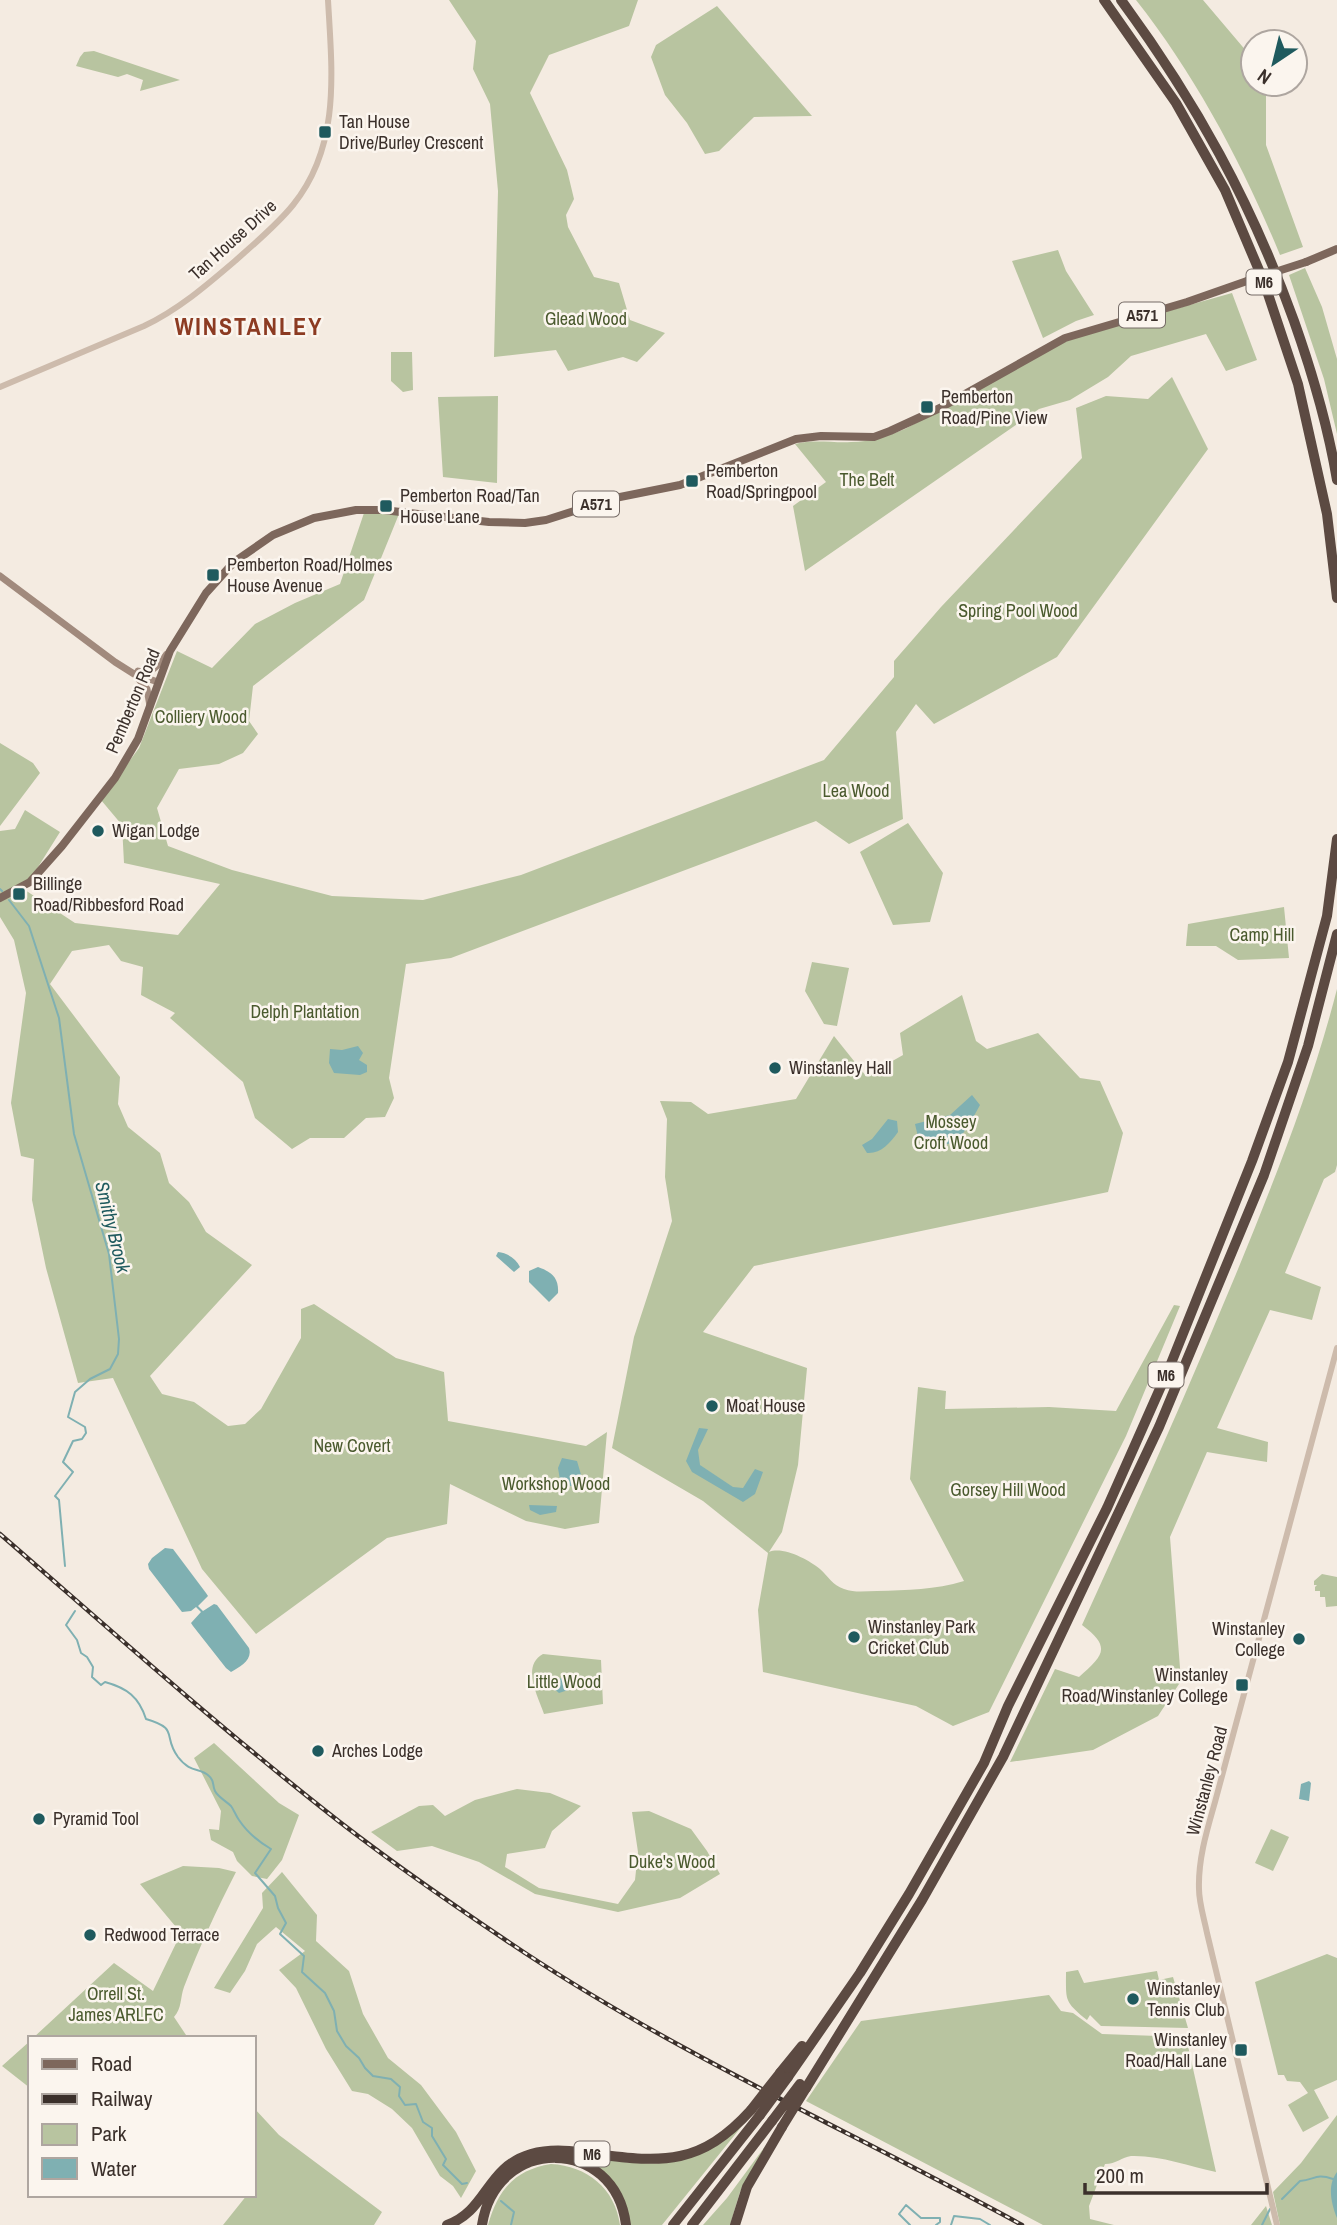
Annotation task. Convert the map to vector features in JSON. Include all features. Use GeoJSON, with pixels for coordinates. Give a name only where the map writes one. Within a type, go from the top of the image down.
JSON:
{"type":"FeatureCollection","features":[{"type":"Feature","properties":{"kind":"highway","name":"M6"},"geometry":{"type":"LineString","coordinates":[[1104,0],[1176,103],[1225,190],[1265,282],[1298,384],[1327,514],[1337,597]]}},
{"type":"Feature","properties":{"kind":"highway","name":"M6"},"geometry":{"type":"LineString","coordinates":[[1121,0],[1156,47],[1209,131],[1253,218],[1279,279],[1311,369],[1337,480]]}},
{"type":"Feature","properties":{"kind":"highway","name":"M6"},"geometry":{"type":"LineString","coordinates":[[673,2225],[860,1973],[916,1882],[984,1763],[1008,1706],[1107,1508],[1175,1353],[1252,1161],[1288,1062],[1327,916],[1337,839]]}},
{"type":"Feature","properties":{"kind":"highway","name":"M6"},"geometry":{"type":"LineString","coordinates":[[735,2225],[747,2187],[803,2086],[917,1908],[1003,1757],[1159,1427],[1264,1175],[1308,1046],[1337,934]]}},
{"type":"Feature","properties":{"kind":"highway","name":"M6"},"geometry":{"type":"LineString","coordinates":[[692,2225],[772,2121],[803,2086]]}},
{"type":"Feature","properties":{"kind":"highway","name":"M6"},"geometry":{"type":"LineString","coordinates":[[447,2225],[470,2212],[497,2175],[525,2156],[555,2150],[640,2160],[678,2157],[700,2150],[722,2138],[755,2112]]}},
{"type":"Feature","properties":{"kind":"highway","name":"M6"},"geometry":{"type":"LineString","coordinates":[[482,2225],[490,2197],[509,2173],[526,2163],[558,2158],[587,2165],[604,2178],[621,2203],[626,2225]]}},
{"type":"Feature","properties":{"kind":"main road","name":"Pemberton Road"},"geometry":{"type":"LineString","coordinates":[[0,898],[30,882],[101,796],[136,744],[170,651],[206,593],[223,572],[261,542],[300,523],[339,513],[370,509],[489,522],[525,523],[546,520],[615,498],[680,485],[796,439],[821,436],[873,437],[940,408],[1065,338],[1175,305],[1337,250]]}},
{"type":"Feature","properties":{"kind":"main road"},"geometry":{"type":"LineString","coordinates":[[0,576],[115,662],[134,674],[158,682]]}},
{"type":"Feature","properties":{"kind":"main road"},"geometry":{"type":"LineString","coordinates":[[115,662],[141,673],[148,672],[159,665],[170,651]]}},
{"type":"Feature","properties":{"kind":"main road"},"geometry":{"type":"LineString","coordinates":[[134,674],[147,689],[150,706]]}},
{"type":"Feature","properties":{"kind":"street","name":"Tan House Drive"},"geometry":{"type":"LineString","coordinates":[[0,387],[166,315],[218,276],[292,206],[317,165],[330,121],[332,93],[328,0]]}},
{"type":"Feature","properties":{"kind":"street","name":"Winstanley Road"},"geometry":{"type":"LineString","coordinates":[[1277,2225],[1207,1933],[1199,1892],[1199,1876],[1212,1813],[1337,1348]]}},
{"type":"Feature","properties":{"kind":"green space","name":"Glead Wood"},"geometry":{"type":"Polygon","coordinates":[[[449,0],[638,0],[629,26],[549,55],[530,93],[567,170],[574,199],[566,215],[568,227],[594,277],[619,283],[630,320],[665,333],[637,362],[623,357],[568,371],[556,350],[494,357],[498,191],[490,104],[473,69],[476,41],[449,0]]]}},
{"type":"Feature","properties":{"kind":"green space"},"geometry":{"type":"Polygon","coordinates":[[[1136,0],[1203,0],[1239,42],[1239,98],[1266,98],[1266,145],[1303,247],[1280,255],[1217,122],[1158,29],[1136,0]]]}},
{"type":"Feature","properties":{"kind":"green space"},"geometry":{"type":"Polygon","coordinates":[[[717,6],[812,116],[754,117],[719,151],[705,154],[687,123],[665,95],[651,57],[656,45],[717,6]]]}},
{"type":"Feature","properties":{"kind":"green space"},"geometry":{"type":"Polygon","coordinates":[[[94,51],[180,80],[140,91],[143,80],[127,74],[118,77],[76,66],[84,52],[94,51]]]}},
{"type":"Feature","properties":{"kind":"green space"},"geometry":{"type":"Polygon","coordinates":[[[1058,250],[1066,271],[1094,315],[1043,338],[1012,261],[1058,250]]]}},
{"type":"Feature","properties":{"kind":"green space"},"geometry":{"type":"Polygon","coordinates":[[[1305,268],[1322,307],[1337,359],[1337,434],[1324,379],[1289,275],[1305,268]]]}},
{"type":"Feature","properties":{"kind":"green space","name":"The Belt"},"geometry":{"type":"Polygon","coordinates":[[[1232,293],[1257,360],[1226,371],[1206,334],[1131,356],[1108,377],[1070,400],[1039,409],[805,571],[793,506],[826,482],[795,444],[816,441],[858,442],[892,434],[1065,340],[1232,293]]]}},
{"type":"Feature","properties":{"kind":"green space"},"geometry":{"type":"Polygon","coordinates":[[[391,352],[412,352],[413,390],[403,392],[391,381],[391,352]]]}},
{"type":"Feature","properties":{"kind":"green space"},"geometry":{"type":"Polygon","coordinates":[[[1172,377],[1208,449],[1057,657],[934,724],[916,704],[896,732],[903,819],[849,844],[816,821],[451,958],[406,964],[389,1078],[394,1098],[385,1117],[366,1118],[344,1138],[310,1138],[292,1149],[255,1118],[243,1082],[170,1018],[175,1013],[141,995],[143,967],[121,961],[109,945],[72,951],[50,984],[120,1077],[118,1104],[128,1127],[160,1153],[169,1183],[189,1202],[206,1232],[252,1265],[150,1376],[162,1394],[194,1402],[228,1426],[245,1424],[261,1409],[301,1338],[301,1309],[314,1304],[396,1358],[444,1372],[448,1421],[586,1446],[607,1432],[599,1523],[565,1529],[526,1521],[450,1484],[447,1524],[387,1538],[256,1634],[202,1569],[113,1378],[78,1383],[46,1268],[32,1200],[34,1159],[21,1156],[11,1103],[26,993],[14,940],[0,917],[0,899],[22,888],[75,923],[178,935],[220,884],[124,863],[122,825],[101,800],[139,748],[177,651],[212,668],[255,624],[340,584],[364,513],[399,514],[364,600],[253,686],[249,721],[258,734],[243,753],[219,764],[179,769],[157,808],[168,846],[232,870],[332,896],[423,900],[521,875],[824,760],[894,677],[894,661],[941,607],[1082,458],[1076,408],[1106,396],[1148,399],[1172,377]]]}},
{"type":"Feature","properties":{"kind":"green space"},"geometry":{"type":"Polygon","coordinates":[[[498,396],[497,483],[443,477],[438,397],[498,396]]]}},
{"type":"Feature","properties":{"kind":"green space"},"geometry":{"type":"Polygon","coordinates":[[[0,743],[33,763],[40,773],[0,826],[0,743]]]}},
{"type":"Feature","properties":{"kind":"green space"},"geometry":{"type":"Polygon","coordinates":[[[25,810],[60,832],[28,883],[0,894],[0,831],[15,829],[25,810]]]}},
{"type":"Feature","properties":{"kind":"green space"},"geometry":{"type":"Polygon","coordinates":[[[908,823],[943,873],[930,922],[893,925],[860,852],[908,823]]]}},
{"type":"Feature","properties":{"kind":"green space","name":"Camp Hill"},"geometry":{"type":"Polygon","coordinates":[[[1284,907],[1289,958],[1238,960],[1216,946],[1186,946],[1188,924],[1284,907]]]}},
{"type":"Feature","properties":{"kind":"green space"},"geometry":{"type":"Polygon","coordinates":[[[812,962],[849,968],[837,1026],[824,1024],[805,991],[812,962]]]}},
{"type":"Feature","properties":{"kind":"green space"},"geometry":{"type":"Polygon","coordinates":[[[1337,989],[1337,1165],[1335,1172],[1324,1179],[1285,1273],[1321,1287],[1312,1320],[1270,1310],[1217,1428],[1268,1442],[1267,1462],[1207,1452],[1170,1537],[1181,1681],[1158,1716],[1093,1750],[1010,1762],[1055,1669],[1079,1677],[1101,1652],[1098,1640],[1082,1625],[1236,1274],[1304,1098],[1337,989]]]}},
{"type":"Feature","properties":{"kind":"green space"},"geometry":{"type":"Polygon","coordinates":[[[962,995],[976,1041],[987,1049],[1038,1033],[1080,1078],[1100,1081],[1123,1133],[1108,1192],[754,1266],[703,1332],[807,1368],[798,1465],[782,1532],[769,1552],[788,1552],[803,1558],[820,1569],[836,1585],[848,1590],[910,1590],[964,1581],[910,1479],[918,1387],[946,1391],[945,1409],[1049,1407],[1116,1411],[1174,1305],[1180,1306],[1126,1436],[989,1712],[953,1726],[916,1706],[763,1672],[758,1610],[768,1553],[703,1501],[612,1448],[634,1337],[672,1221],[665,1177],[667,1119],[660,1101],[691,1102],[708,1114],[796,1099],[834,1036],[866,1076],[903,1055],[900,1033],[962,995]]]}},
{"type":"Feature","properties":{"kind":"green space"},"geometry":{"type":"Polygon","coordinates":[[[1322,1574],[1337,1577],[1337,1606],[1326,1607],[1325,1597],[1320,1597],[1320,1591],[1315,1591],[1317,1585],[1314,1585],[1314,1581],[1322,1574]]]}},
{"type":"Feature","properties":{"kind":"green space","name":"Little Wood"},"geometry":{"type":"Polygon","coordinates":[[[543,1654],[601,1660],[603,1704],[544,1714],[532,1674],[536,1659],[543,1654]]]}},
{"type":"Feature","properties":{"kind":"green space"},"geometry":{"type":"Polygon","coordinates":[[[214,1743],[279,1803],[299,1815],[282,1860],[267,1879],[252,1876],[237,1861],[233,1852],[211,1840],[209,1829],[219,1830],[221,1811],[194,1758],[214,1743]]]}},
{"type":"Feature","properties":{"kind":"green space","name":"Duke's Wood"},"geometry":{"type":"Polygon","coordinates":[[[517,1789],[550,1793],[581,1806],[552,1831],[545,1848],[507,1854],[505,1867],[539,1888],[618,1904],[635,1880],[638,1852],[632,1812],[649,1811],[691,1829],[720,1874],[680,1898],[618,1912],[535,1894],[479,1862],[432,1846],[397,1851],[371,1832],[419,1806],[433,1805],[445,1816],[475,1800],[517,1789]]]}},
{"type":"Feature","properties":{"kind":"green space"},"geometry":{"type":"Polygon","coordinates":[[[1271,1829],[1289,1837],[1273,1871],[1255,1863],[1271,1829]]]}},
{"type":"Feature","properties":{"kind":"green space"},"geometry":{"type":"Polygon","coordinates":[[[183,1866],[236,1872],[196,1958],[174,2017],[187,2036],[35,2036],[114,1963],[153,1991],[181,1933],[140,1884],[183,1866]]]}},
{"type":"Feature","properties":{"kind":"green space"},"geometry":{"type":"Polygon","coordinates":[[[282,1872],[317,1915],[316,1941],[349,1971],[363,2014],[388,2058],[421,2085],[456,2132],[476,2171],[461,2198],[453,2186],[440,2176],[412,2128],[392,2109],[368,2094],[352,2091],[326,2049],[296,1988],[279,1970],[305,1951],[276,1927],[257,1944],[245,1971],[230,1993],[214,1988],[263,1908],[262,1893],[282,1872]]]}},
{"type":"Feature","properties":{"kind":"green space"},"geometry":{"type":"Polygon","coordinates":[[[1327,1954],[1337,1958],[1337,2080],[1314,2090],[1329,2118],[1303,2132],[1288,2105],[1308,2093],[1300,2082],[1287,2081],[1284,2075],[1278,2075],[1255,1982],[1327,1954]]]}},
{"type":"Feature","properties":{"kind":"green space","name":"Winstanley Tennis Club"},"geometry":{"type":"Polygon","coordinates":[[[1078,1970],[1084,1983],[1157,1971],[1159,1980],[1173,1977],[1188,2028],[1101,2026],[1090,2015],[1087,2020],[1070,2004],[1067,1995],[1066,1972],[1078,1970]]]}},
{"type":"Feature","properties":{"kind":"green space"},"geometry":{"type":"Polygon","coordinates":[[[1049,1995],[1061,2011],[1073,2013],[1102,2034],[1186,2037],[1216,2172],[1142,2156],[1105,2164],[1089,2206],[1090,2219],[1114,2225],[1043,2225],[806,2101],[861,2021],[1049,1995]]]}},
{"type":"Feature","properties":{"kind":"green space","name":"Orrell St. James ARLFC"},"geometry":{"type":"Polygon","coordinates":[[[28,2043],[28,2086],[2,2066],[28,2043]]]}},
{"type":"Feature","properties":{"kind":"green space"},"geometry":{"type":"Polygon","coordinates":[[[256,2110],[279,2135],[382,2212],[374,2225],[223,2225],[245,2197],[256,2197],[256,2110]]]}},
{"type":"Feature","properties":{"kind":"green space"},"geometry":{"type":"Polygon","coordinates":[[[1337,2115],[1337,2225],[1280,2225],[1273,2192],[1301,2163],[1337,2115]]]}},
{"type":"Feature","properties":{"kind":"green space"},"geometry":{"type":"Polygon","coordinates":[[[742,2126],[662,2225],[630,2225],[624,2200],[612,2181],[595,2167],[572,2157],[635,2163],[683,2160],[711,2148],[742,2126]]]}},
{"type":"Feature","properties":{"kind":"green space"},"geometry":{"type":"Polygon","coordinates":[[[766,2145],[740,2192],[730,2225],[703,2225],[727,2198],[766,2145]]]}},
{"type":"Feature","properties":{"kind":"green space"},"geometry":{"type":"Polygon","coordinates":[[[551,2164],[576,2169],[597,2181],[612,2200],[620,2225],[488,2225],[497,2202],[509,2184],[527,2171],[551,2164]]]}},
{"type":"Feature","properties":{"kind":"green space"},"geometry":{"type":"Polygon","coordinates":[[[1266,2206],[1272,2225],[1251,2225],[1266,2206]]]}},
{"type":"Feature","properties":{"kind":"water"},"geometry":{"type":"Polygon","coordinates":[[[358,1046],[363,1053],[359,1060],[367,1065],[367,1072],[360,1075],[334,1073],[329,1063],[330,1049],[342,1050],[358,1046]]]}},
{"type":"Feature","properties":{"kind":"water"},"geometry":{"type":"Polygon","coordinates":[[[972,1095],[980,1105],[969,1125],[956,1140],[941,1145],[918,1137],[915,1124],[950,1115],[972,1095]]]}},
{"type":"Feature","properties":{"kind":"water"},"geometry":{"type":"Polygon","coordinates":[[[888,1119],[897,1121],[898,1132],[881,1150],[867,1153],[862,1145],[872,1139],[888,1119]]]}},
{"type":"Feature","properties":{"kind":"water"},"geometry":{"type":"Polygon","coordinates":[[[498,1252],[511,1256],[520,1267],[514,1272],[496,1256],[498,1252]]]}},
{"type":"Feature","properties":{"kind":"water"},"geometry":{"type":"Polygon","coordinates":[[[538,1267],[551,1273],[557,1283],[558,1293],[549,1302],[529,1282],[529,1271],[538,1267]]]}},
{"type":"Feature","properties":{"kind":"water"},"geometry":{"type":"Polygon","coordinates":[[[699,1428],[708,1429],[698,1450],[700,1465],[733,1487],[743,1488],[755,1469],[763,1472],[755,1494],[743,1502],[692,1472],[686,1461],[699,1428]]]}},
{"type":"Feature","properties":{"kind":"water"},"geometry":{"type":"Polygon","coordinates":[[[562,1458],[577,1461],[582,1478],[579,1486],[570,1486],[560,1480],[558,1468],[562,1458]]]}},
{"type":"Feature","properties":{"kind":"water"},"geometry":{"type":"Polygon","coordinates":[[[529,1505],[557,1506],[556,1512],[540,1515],[530,1510],[529,1505]]]}},
{"type":"Feature","properties":{"kind":"water"},"geometry":{"type":"Polygon","coordinates":[[[165,1548],[173,1549],[208,1596],[198,1606],[203,1611],[214,1604],[217,1605],[249,1648],[247,1660],[231,1672],[191,1623],[201,1612],[196,1607],[182,1612],[149,1569],[148,1564],[152,1558],[165,1548]]]}},
{"type":"Feature","properties":{"kind":"water"},"geometry":{"type":"Polygon","coordinates":[[[568,1676],[575,1681],[577,1687],[559,1693],[552,1687],[559,1679],[568,1676]]]}},
{"type":"Feature","properties":{"kind":"water"},"geometry":{"type":"Polygon","coordinates":[[[1309,1781],[1309,1801],[1299,1799],[1301,1784],[1309,1781]]]}},
{"type":"Feature","properties":{"kind":"water"},"geometry":{"type":"Polygon","coordinates":[[[1337,2172],[1337,2218],[1331,2194],[1337,2172]]]}},
{"type":"Feature","properties":{"kind":"waterway","name":"Smithy Brook"},"geometry":{"type":"LineString","coordinates":[[9,900],[29,926],[59,1018],[74,1134],[109,1254],[119,1339],[118,1354],[110,1369],[90,1379],[75,1392],[68,1417],[85,1427],[86,1433],[82,1439],[73,1441],[63,1462],[73,1472],[55,1496],[59,1500],[65,1566]]}},
{"type":"Feature","properties":{"kind":"waterway","name":"Smithy Brook"},"geometry":{"type":"LineString","coordinates":[[75,1611],[66,1625],[77,1640],[81,1653],[93,1667],[92,1677],[101,1685],[105,1682],[113,1684],[131,1694],[146,1719],[167,1730],[178,1757],[191,1768],[209,1776],[216,1793],[231,1806],[246,1829],[271,1849],[255,1873],[275,1896],[286,1923],[280,1934],[304,1956],[302,1972],[325,1993],[334,2011],[337,2031],[346,2046],[373,2076],[391,2079],[400,2087],[399,2096],[405,2105],[416,2104],[423,2122],[432,2128],[432,2136],[446,2159],[443,2165],[462,2184],[467,2183]]}},
{"type":"Feature","properties":{"kind":"waterway","name":"Smithy Brook"},"geometry":{"type":"LineString","coordinates":[[1282,2199],[1300,2181],[1319,2177],[1333,2179]]}},
{"type":"Feature","properties":{"kind":"waterway"},"geometry":{"type":"LineString","coordinates":[[501,2201],[514,2212],[511,2225]]}},
{"type":"Feature","properties":{"kind":"waterway","name":"Smithy Brook"},"geometry":{"type":"LineString","coordinates":[[910,2225],[899,2214],[906,2205],[921,2218],[940,2218],[936,2225]]}},
{"type":"Feature","properties":{"kind":"waterway","name":"Smithy Brook"},"geometry":{"type":"LineString","coordinates":[[1262,2225],[1270,2209]]}},
{"type":"Feature","properties":{"kind":"waterway","name":"Smithy Brook"},"geometry":{"type":"LineString","coordinates":[[951,2225],[954,2216],[980,2219],[990,2225]]}},
{"type":"Feature","properties":{"kind":"railway"},"geometry":{"type":"LineString","coordinates":[[0,1534],[281,1775],[371,1846],[473,1918],[646,2027],[1022,2225]]}},
{"type":"Feature","properties":{"kind":"place","name":"Tan House Drive/Burley Crescent"},"geometry":{"type":"Point","coordinates":[325,132]}},
{"type":"Feature","properties":{"kind":"place","name":"Pemberton Road/Pine View"},"geometry":{"type":"Point","coordinates":[927,407]}},
{"type":"Feature","properties":{"kind":"place","name":"Pemberton Road/Springpool"},"geometry":{"type":"Point","coordinates":[692,481]}},
{"type":"Feature","properties":{"kind":"place","name":"Pemberton Road/Tan House Lane"},"geometry":{"type":"Point","coordinates":[386,506]}},
{"type":"Feature","properties":{"kind":"place","name":"Pemberton Road/Holmes House Avenue"},"geometry":{"type":"Point","coordinates":[213,575]}},
{"type":"Feature","properties":{"kind":"place","name":"Wigan Lodge"},"geometry":{"type":"Point","coordinates":[98,831]}},
{"type":"Feature","properties":{"kind":"place","name":"Billinge Road/Ribbesford Road"},"geometry":{"type":"Point","coordinates":[19,894]}},
{"type":"Feature","properties":{"kind":"place","name":"Winstanley Hall"},"geometry":{"type":"Point","coordinates":[775,1068]}},
{"type":"Feature","properties":{"kind":"place","name":"Moat House"},"geometry":{"type":"Point","coordinates":[712,1406]}},
{"type":"Feature","properties":{"kind":"place","name":"Winstanley Park Cricket Club"},"geometry":{"type":"Point","coordinates":[854,1637]}},
{"type":"Feature","properties":{"kind":"place","name":"Winstanley College"},"geometry":{"type":"Point","coordinates":[1299,1639]}},
{"type":"Feature","properties":{"kind":"place","name":"Winstanley Road/Winstanley College"},"geometry":{"type":"Point","coordinates":[1242,1685]}},
{"type":"Feature","properties":{"kind":"place","name":"Arches Lodge"},"geometry":{"type":"Point","coordinates":[318,1751]}},
{"type":"Feature","properties":{"kind":"place","name":"Pyramid Tool"},"geometry":{"type":"Point","coordinates":[39,1819]}},
{"type":"Feature","properties":{"kind":"place","name":"Redwood Terrace"},"geometry":{"type":"Point","coordinates":[90,1935]}},
{"type":"Feature","properties":{"kind":"place","name":"Winstanley Tennis Club"},"geometry":{"type":"Point","coordinates":[1133,1999]}},
{"type":"Feature","properties":{"kind":"place","name":"Winstanley Road/Hall Lane"},"geometry":{"type":"Point","coordinates":[1241,2050]}},
{"type":"Feature","properties":{"kind":"district","name":"WINSTANLEY"},"geometry":{"type":"Point","coordinates":[249,327]}},
{"type":"Feature","properties":{"kind":"park label","name":"Spring Pool Wood"},"geometry":{"type":"Point","coordinates":[1018,611]}},
{"type":"Feature","properties":{"kind":"park label","name":"Colliery Wood"},"geometry":{"type":"Point","coordinates":[201,717]}},
{"type":"Feature","properties":{"kind":"park label","name":"Lea Wood"},"geometry":{"type":"Point","coordinates":[856,791]}},
{"type":"Feature","properties":{"kind":"park label","name":"Delph Plantation"},"geometry":{"type":"Point","coordinates":[305,1012]}},
{"type":"Feature","properties":{"kind":"park label","name":"Mossey Croft Wood"},"geometry":{"type":"Point","coordinates":[951,1132]}},
{"type":"Feature","properties":{"kind":"park label","name":"New Covert"},"geometry":{"type":"Point","coordinates":[352,1446]}},
{"type":"Feature","properties":{"kind":"park label","name":"Workshop Wood"},"geometry":{"type":"Point","coordinates":[556,1484]}},
{"type":"Feature","properties":{"kind":"park label","name":"Gorsey Hill Wood"},"geometry":{"type":"Point","coordinates":[1008,1490]}}]}
